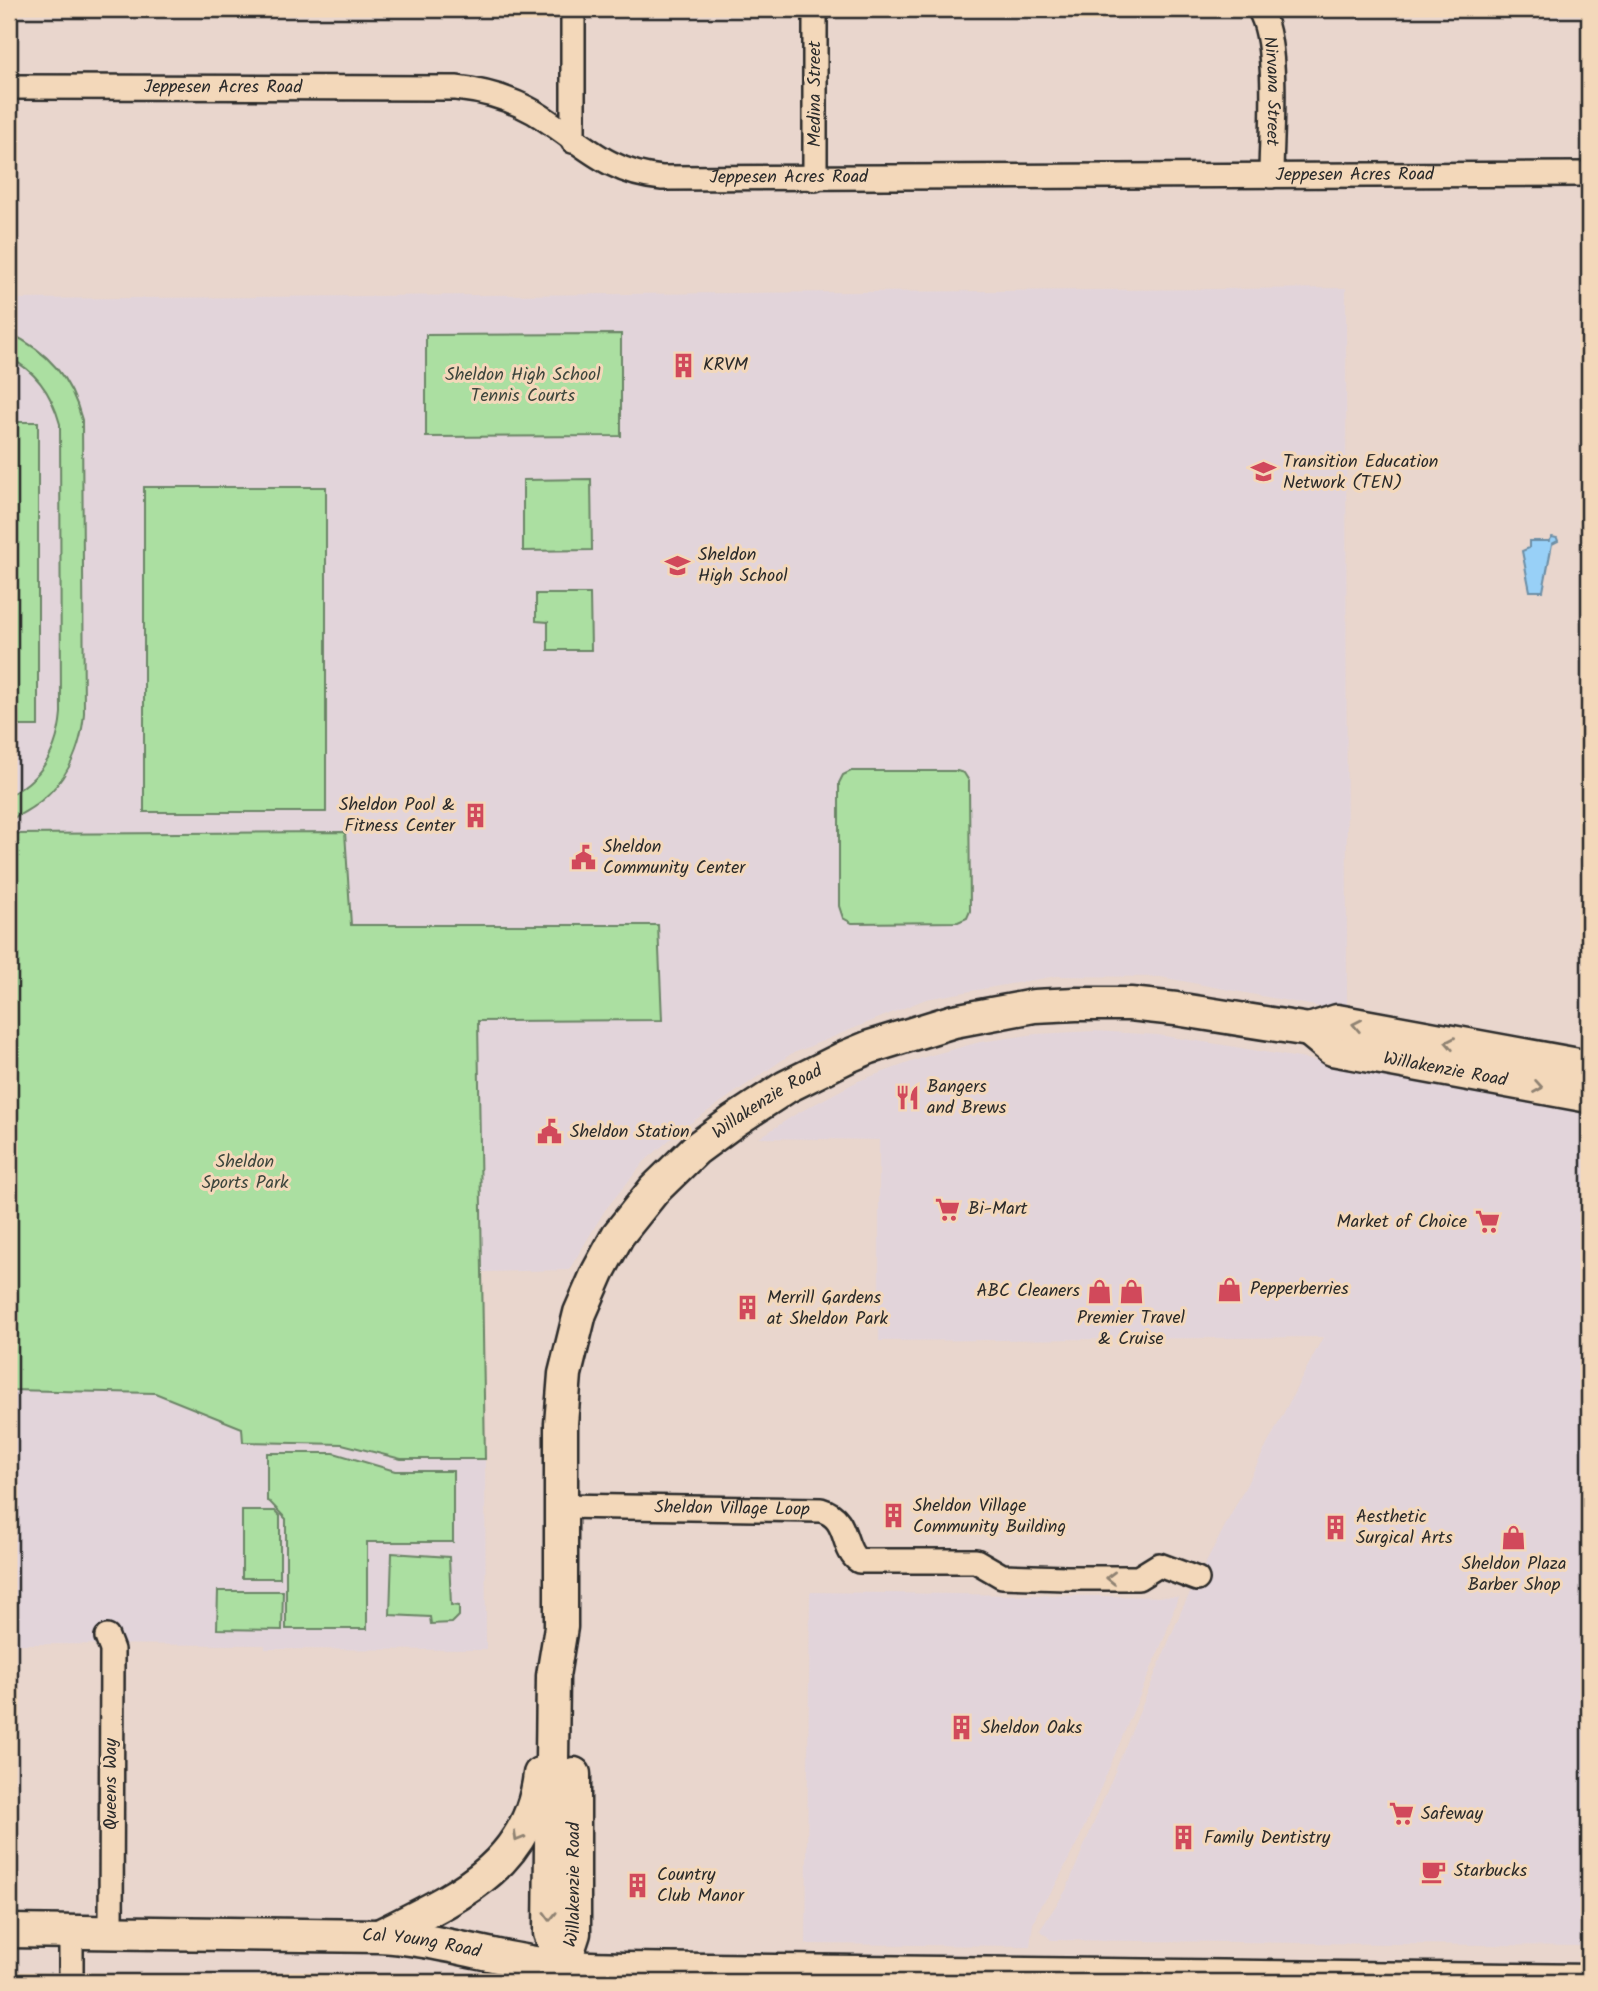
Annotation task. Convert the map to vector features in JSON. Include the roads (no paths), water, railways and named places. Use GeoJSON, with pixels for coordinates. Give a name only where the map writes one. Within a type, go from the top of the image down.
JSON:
{"type":"FeatureCollection","features":[{"type":"Feature","properties":{"kind":"street"},"geometry":{"type":"LineString","coordinates":[[573,9],[573,141]]}},
{"type":"Feature","properties":{"kind":"street","name":"Medina Street"},"geometry":{"type":"LineString","coordinates":[[815,9],[815,178]]}},
{"type":"Feature","properties":{"kind":"street","name":"Nirvana Street"},"geometry":{"type":"LineString","coordinates":[[1259,9],[1268,29],[1271,50],[1271,176]]}},
{"type":"Feature","properties":{"kind":"street","name":"Jeppesen Acres Road"},"geometry":{"type":"LineString","coordinates":[[9,87],[473,90],[513,101],[618,168],[656,178],[1589,174]]}},
{"type":"Feature","properties":{"kind":"street","name":"Willakenzie Road"},"geometry":{"type":"LineString","coordinates":[[563,1967],[574,1933],[574,1705],[561,1627],[561,1408],[565,1374],[580,1312],[598,1272],[633,1214],[663,1180],[696,1149],[759,1104],[816,1071],[870,1047],[954,1021],[1034,1006],[1130,1004],[1309,1030],[1337,1021],[1589,1067]]}},
{"type":"Feature","properties":{"kind":"street","name":"Willakenzie Road"},"geometry":{"type":"LineString","coordinates":[[1309,1030],[1332,1049],[1589,1096]]}},
{"type":"Feature","properties":{"kind":"street","name":"Sheldon Village Loop"},"geometry":{"type":"LineString","coordinates":[[560,1506],[821,1510],[830,1513],[841,1525],[856,1560],[976,1562],[1006,1577],[1135,1578],[1159,1565],[1197,1579]]}},
{"type":"Feature","properties":{"kind":"street","name":"Willakenzie Road"},"geometry":{"type":"LineString","coordinates":[[561,1627],[553,1676],[550,1933],[563,1967]]}},
{"type":"Feature","properties":{"kind":"street","name":"Queens Way"},"geometry":{"type":"LineString","coordinates":[[107,1637],[112,1650],[111,1932]]}},
{"type":"Feature","properties":{"kind":"street"},"geometry":{"type":"LineString","coordinates":[[379,1936],[446,1902],[471,1886],[489,1873],[513,1847],[530,1815],[537,1791],[545,1703],[553,1676]]}},
{"type":"Feature","properties":{"kind":"street","name":"Cal Young Road"},"geometry":{"type":"LineString","coordinates":[[9,1931],[379,1936],[436,1941],[563,1967],[957,1978],[1589,1981]]}},
{"type":"Feature","properties":{"kind":"street"},"geometry":{"type":"LineString","coordinates":[[71,1931],[71,1982]]}},
{"type":"Feature","properties":{"kind":"water"},"geometry":{"type":"Polygon","coordinates":[[[1552,537],[1558,541],[1552,544],[1543,591],[1530,591],[1522,551],[1529,548],[1529,541],[1549,541],[1552,537]]]}},
{"type":"Feature","properties":{"kind":"place","name":"KRVM"},"geometry":{"type":"Point","coordinates":[683,365]}},
{"type":"Feature","properties":{"kind":"place","name":"Transition Education Network (TEN)"},"geometry":{"type":"Point","coordinates":[1263,472]}},
{"type":"Feature","properties":{"kind":"place","name":"Sheldon High School"},"geometry":{"type":"Point","coordinates":[678,565]}},
{"type":"Feature","properties":{"kind":"place","name":"Sheldon Pool & Fitness Center"},"geometry":{"type":"Point","coordinates":[475,815]}},
{"type":"Feature","properties":{"kind":"place","name":"Sheldon Community Center"},"geometry":{"type":"Point","coordinates":[583,857]}},
{"type":"Feature","properties":{"kind":"place","name":"Bangers and Brews"},"geometry":{"type":"Point","coordinates":[907,1097]}},
{"type":"Feature","properties":{"kind":"place","name":"Sheldon Station"},"geometry":{"type":"Point","coordinates":[550,1132]}},
{"type":"Feature","properties":{"kind":"place","name":"Bi-Mart"},"geometry":{"type":"Point","coordinates":[948,1209]}},
{"type":"Feature","properties":{"kind":"place","name":"Market of Choice"},"geometry":{"type":"Point","coordinates":[1487,1222]}},
{"type":"Feature","properties":{"kind":"place","name":"Pepperberries"},"geometry":{"type":"Point","coordinates":[1230,1289]}},
{"type":"Feature","properties":{"kind":"place","name":"ABC Cleaners"},"geometry":{"type":"Point","coordinates":[1100,1291]}},
{"type":"Feature","properties":{"kind":"place","name":"Premier Travel & Cruise"},"geometry":{"type":"Point","coordinates":[1131,1291]}},
{"type":"Feature","properties":{"kind":"place","name":"Merrill Gardens at Sheldon Park"},"geometry":{"type":"Point","coordinates":[747,1308]}},
{"type":"Feature","properties":{"kind":"place","name":"Sheldon Village Community Building"},"geometry":{"type":"Point","coordinates":[893,1516]}},
{"type":"Feature","properties":{"kind":"place","name":"Aesthetic Surgical Arts"},"geometry":{"type":"Point","coordinates":[1336,1527]}},
{"type":"Feature","properties":{"kind":"place","name":"Sheldon Plaza Barber Shop"},"geometry":{"type":"Point","coordinates":[1514,1537]}},
{"type":"Feature","properties":{"kind":"place","name":"Sheldon Oaks"},"geometry":{"type":"Point","coordinates":[961,1728]}},
{"type":"Feature","properties":{"kind":"place","name":"Safeway"},"geometry":{"type":"Point","coordinates":[1401,1814]}},
{"type":"Feature","properties":{"kind":"place","name":"Family Dentistry"},"geometry":{"type":"Point","coordinates":[1184,1838]}},
{"type":"Feature","properties":{"kind":"place","name":"Starbucks"},"geometry":{"type":"Point","coordinates":[1434,1871]}},
{"type":"Feature","properties":{"kind":"place","name":"Country Club Manor"},"geometry":{"type":"Point","coordinates":[637,1885]}},
{"type":"Feature","properties":{"kind":"park label","name":"Sheldon High School Tennis Courts"},"geometry":{"type":"Point","coordinates":[523,385]}},
{"type":"Feature","properties":{"kind":"park label","name":"Sheldon Sports Park"},"geometry":{"type":"Point","coordinates":[245,1172]}}]}
